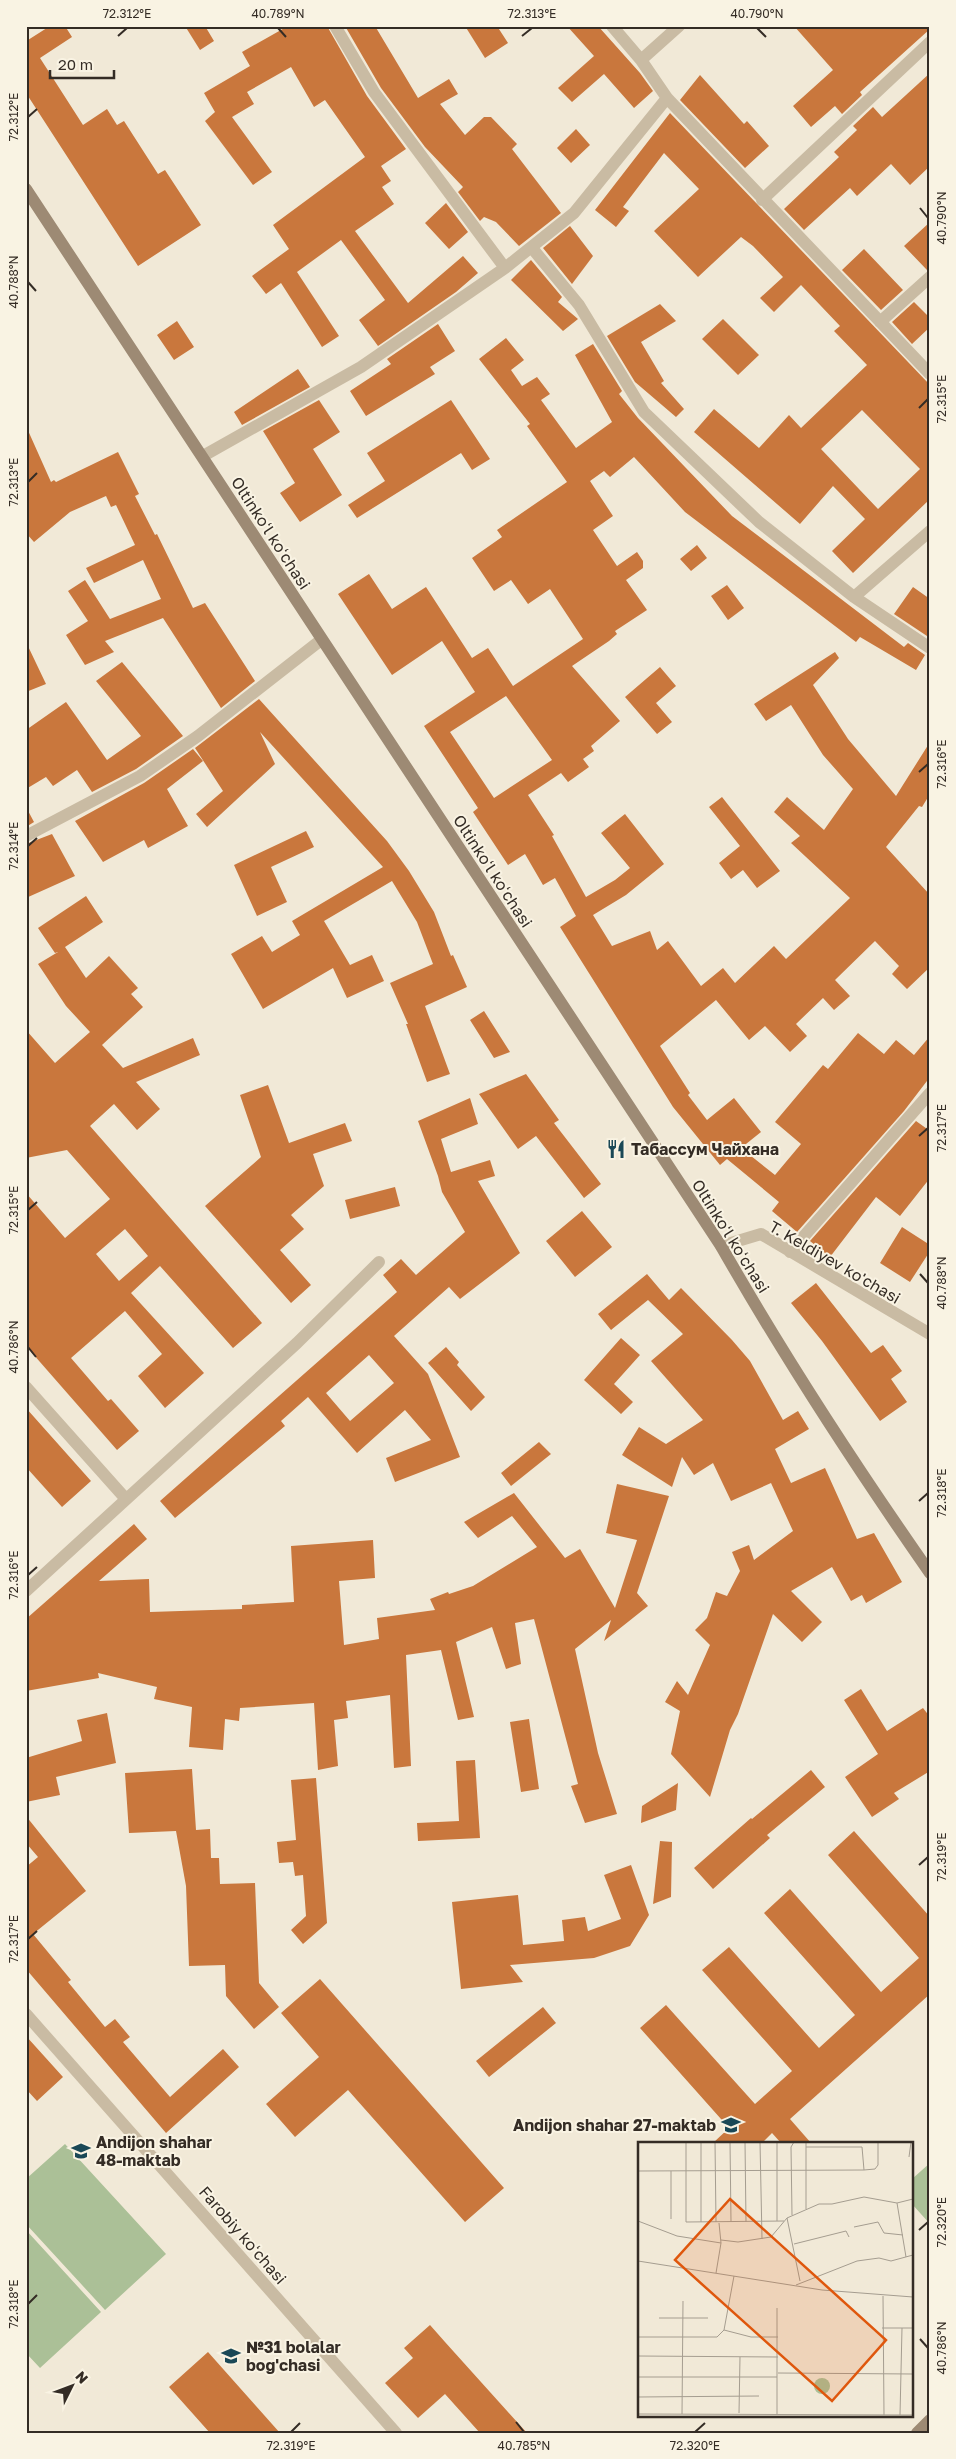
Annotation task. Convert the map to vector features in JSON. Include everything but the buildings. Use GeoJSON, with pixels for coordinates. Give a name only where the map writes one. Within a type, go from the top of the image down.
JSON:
{"type":"FeatureCollection","features":[{"type":"Feature","properties":{"kind":"main road","name":"Oltinkoʻl koʻchasi"},"geometry":{"type":"LineString","coordinates":[[26,189],[203,456],[321,640],[722,1246],[784,1352],[889,1514],[930,1573]]}},
{"type":"Feature","properties":{"kind":"main road"},"geometry":{"type":"LineString","coordinates":[[917,2433],[930,2420]]}},
{"type":"Feature","properties":{"kind":"street"},"geometry":{"type":"LineString","coordinates":[[335,26],[374,92],[505,268]]}},
{"type":"Feature","properties":{"kind":"street"},"geometry":{"type":"LineString","coordinates":[[612,26],[642,60],[667,98],[762,200],[930,374]]}},
{"type":"Feature","properties":{"kind":"street"},"geometry":{"type":"LineString","coordinates":[[642,60],[679,26]]}},
{"type":"Feature","properties":{"kind":"street"},"geometry":{"type":"LineString","coordinates":[[762,200],[930,42]]}},
{"type":"Feature","properties":{"kind":"street"},"geometry":{"type":"LineString","coordinates":[[203,456],[361,367],[532,248],[574,214],[667,98]]}},
{"type":"Feature","properties":{"kind":"street"},"geometry":{"type":"LineString","coordinates":[[532,248],[579,305],[644,412],[760,522],[854,597],[930,648]]}},
{"type":"Feature","properties":{"kind":"street"},"geometry":{"type":"LineString","coordinates":[[880,322],[930,277]]}},
{"type":"Feature","properties":{"kind":"street"},"geometry":{"type":"LineString","coordinates":[[854,597],[930,531]]}},
{"type":"Feature","properties":{"kind":"street"},"geometry":{"type":"LineString","coordinates":[[26,836],[140,776],[198,736],[321,640]]}},
{"type":"Feature","properties":{"kind":"street"},"geometry":{"type":"LineString","coordinates":[[790,1252],[930,1093]]}},
{"type":"Feature","properties":{"kind":"street","name":"T. Keldiyev ko'chasi"},"geometry":{"type":"LineString","coordinates":[[722,1246],[761,1234],[930,1334]]}},
{"type":"Feature","properties":{"kind":"street"},"geometry":{"type":"LineString","coordinates":[[26,1591],[125,1498],[297,1343],[379,1262]]}},
{"type":"Feature","properties":{"kind":"street"},"geometry":{"type":"LineString","coordinates":[[26,1387],[125,1498]]}},
{"type":"Feature","properties":{"kind":"street","name":"Farobiy koʻchasi"},"geometry":{"type":"LineString","coordinates":[[26,2014],[396,2433]]}},
{"type":"Feature","properties":{"kind":"green space"},"geometry":{"type":"Polygon","coordinates":[[[65,2144],[166,2254],[105,2310],[26,2224],[26,2179],[65,2144]]]}},
{"type":"Feature","properties":{"kind":"green space"},"geometry":{"type":"Polygon","coordinates":[[[930,2163],[930,2224],[914,2206],[914,2177],[930,2163]]]}},
{"type":"Feature","properties":{"kind":"green space"},"geometry":{"type":"Polygon","coordinates":[[[26,2230],[101,2312],[40,2368],[26,2353],[26,2230]]]}},
{"type":"Feature","properties":{"kind":"place","name":"Табассум Чайхана"},"geometry":{"type":"Point","coordinates":[616,1149]}},
{"type":"Feature","properties":{"kind":"place","name":"Andijon shahar 27-maktab"},"geometry":{"type":"Point","coordinates":[731,2125]}},
{"type":"Feature","properties":{"kind":"place","name":"Andijon shahar 48-maktab"},"geometry":{"type":"Point","coordinates":[81,2151]}},
{"type":"Feature","properties":{"kind":"place","name":"№31 bolalar bog'chasi"},"geometry":{"type":"Point","coordinates":[231,2356]}}]}
